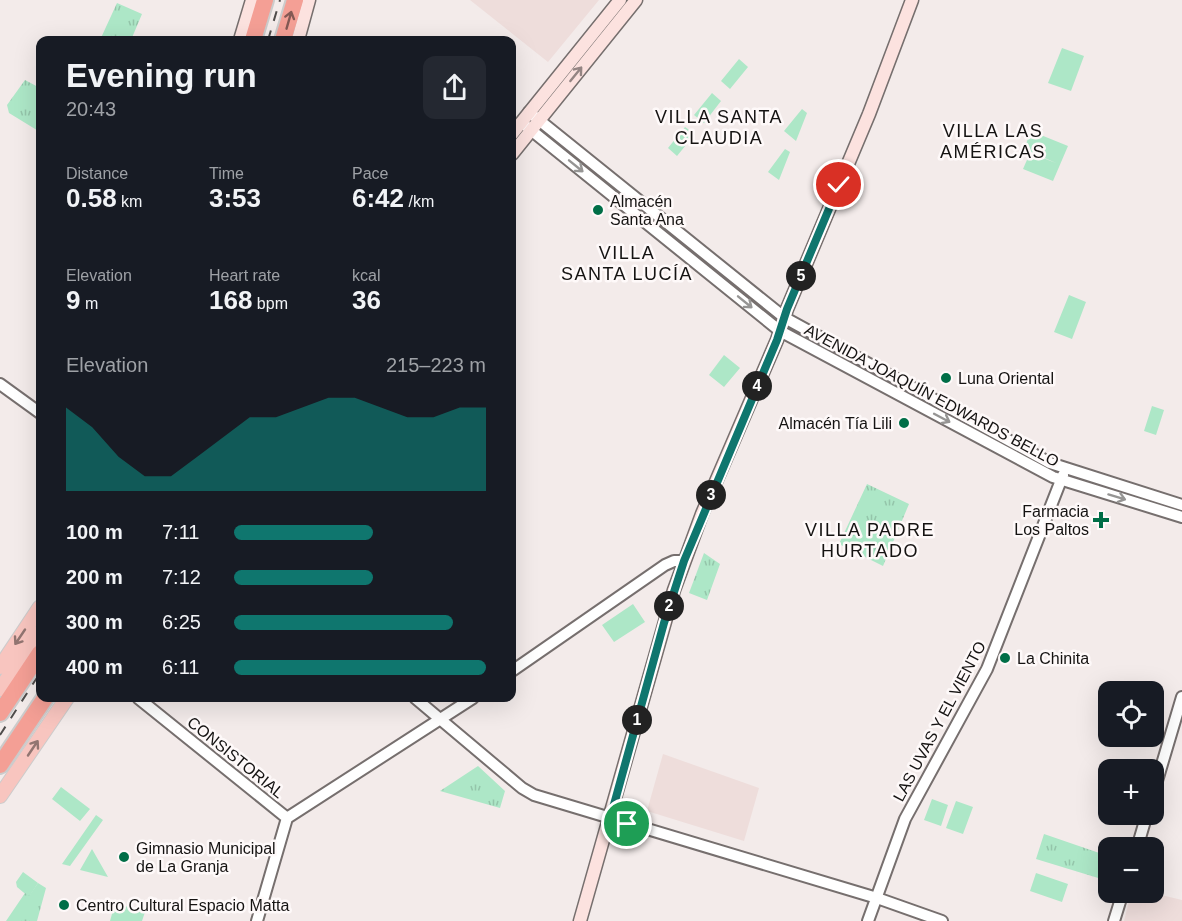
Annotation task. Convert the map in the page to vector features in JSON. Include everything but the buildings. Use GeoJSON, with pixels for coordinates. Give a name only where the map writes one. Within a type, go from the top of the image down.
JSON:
{"type":"FeatureCollection","features":[{"type":"Feature","properties":{"kind":"highway"},"geometry":{"type":"LineString","coordinates":[[255,36],[265,0]]}},
{"type":"Feature","properties":{"kind":"highway"},"geometry":{"type":"LineString","coordinates":[[284,36],[295,0]]}},
{"type":"Feature","properties":{"kind":"highway"},"geometry":{"type":"LineString","coordinates":[[0,713],[36,659]]}},
{"type":"Feature","properties":{"kind":"highway"},"geometry":{"type":"LineString","coordinates":[[0,765],[42,702]]}},
{"type":"Feature","properties":{"kind":"main road"},"geometry":{"type":"LineString","coordinates":[[241,36],[252,0]]}},
{"type":"Feature","properties":{"kind":"main road"},"geometry":{"type":"LineString","coordinates":[[299,36],[309,0]]}},
{"type":"Feature","properties":{"kind":"main road"},"geometry":{"type":"LineString","coordinates":[[516,147],[530,121],[620,0]]}},
{"type":"Feature","properties":{"kind":"main road"},"geometry":{"type":"LineString","coordinates":[[516,131],[530,121],[636,0]]}},
{"type":"Feature","properties":{"kind":"main road"},"geometry":{"type":"LineString","coordinates":[[580,921],[664,623],[684,561],[869,114],[912,0]]}},
{"type":"Feature","properties":{"kind":"main road"},"geometry":{"type":"LineString","coordinates":[[607,15],[612,30]]}},
{"type":"Feature","properties":{"kind":"main road"},"geometry":{"type":"LineString","coordinates":[[0,667],[36,613]]}},
{"type":"Feature","properties":{"kind":"main road"},"geometry":{"type":"LineString","coordinates":[[0,689],[36,638]]}},
{"type":"Feature","properties":{"kind":"main road"},"geometry":{"type":"LineString","coordinates":[[0,796],[64,702]]}},
{"type":"Feature","properties":{"kind":"street","name":"AVENIDA JOAQUÍN EDWARDS BELLO"},"geometry":{"type":"LineString","coordinates":[[530,121],[606,174],[785,318],[1045,460],[1066,469],[1182,505]]}},
{"type":"Feature","properties":{"kind":"street","name":"AVENIDA JOAQUÍN EDWARDS BELLO"},"geometry":{"type":"LineString","coordinates":[[530,121],[598,184],[780,331],[1061,480],[1182,517]]}},
{"type":"Feature","properties":{"kind":"street"},"geometry":{"type":"LineString","coordinates":[[598,184],[606,174]]}},
{"type":"Feature","properties":{"kind":"street"},"geometry":{"type":"LineString","coordinates":[[662,235],[670,225]]}},
{"type":"Feature","properties":{"kind":"street"},"geometry":{"type":"LineString","coordinates":[[724,285],[732,275]]}},
{"type":"Feature","properties":{"kind":"street"},"geometry":{"type":"LineString","coordinates":[[0,384],[36,409]]}},
{"type":"Feature","properties":{"kind":"street","name":"LAS UVAS Y EL VIENTO"},"geometry":{"type":"LineString","coordinates":[[868,921],[905,819],[987,669],[1066,469]]}},
{"type":"Feature","properties":{"kind":"street"},"geometry":{"type":"LineString","coordinates":[[516,668],[665,565],[674,561],[684,561]]}},
{"type":"Feature","properties":{"kind":"street"},"geometry":{"type":"LineString","coordinates":[[1164,759],[1182,697]]}},
{"type":"Feature","properties":{"kind":"street","name":"CONSISTORIAL"},"geometry":{"type":"LineString","coordinates":[[143,702],[287,818]]}},
{"type":"Feature","properties":{"kind":"street"},"geometry":{"type":"LineString","coordinates":[[421,702],[528,792],[610,819],[877,898],[942,921]]}},
{"type":"Feature","properties":{"kind":"street"},"geometry":{"type":"LineString","coordinates":[[257,921],[287,818],[467,702]]}},
{"type":"Feature","properties":{"kind":"street"},"geometry":{"type":"LineString","coordinates":[[1114,921],[1120,903]]}},
{"type":"Feature","properties":{"kind":"shaded area"},"geometry":{"type":"Polygon","coordinates":[[[470,0],[599,0],[548,62],[470,0]]]}},
{"type":"Feature","properties":{"kind":"shaded area"},"geometry":{"type":"Polygon","coordinates":[[[663,754],[759,788],[744,841],[647,811],[663,754]]]}},
{"type":"Feature","properties":{"kind":"shaded area"},"geometry":{"type":"Polygon","coordinates":[[[1164,896],[1182,900],[1182,921],[1124,921],[1128,903],[1164,903],[1164,896]]]}},
{"type":"Feature","properties":{"kind":"green space"},"geometry":{"type":"Polygon","coordinates":[[[117,3],[142,14],[133,36],[102,36],[117,3]]]}},
{"type":"Feature","properties":{"kind":"green space"},"geometry":{"type":"Polygon","coordinates":[[[1062,48],[1084,56],[1071,91],[1048,83],[1062,48]]]}},
{"type":"Feature","properties":{"kind":"green space"},"geometry":{"type":"Polygon","coordinates":[[[739,59],[748,67],[730,89],[721,81],[739,59]]]}},
{"type":"Feature","properties":{"kind":"green space"},"geometry":{"type":"Polygon","coordinates":[[[25,80],[36,86],[36,130],[9,113],[7,105],[25,80]]]}},
{"type":"Feature","properties":{"kind":"green space"},"geometry":{"type":"Polygon","coordinates":[[[712,93],[721,101],[704,123],[694,115],[712,93]]]}},
{"type":"Feature","properties":{"kind":"green space"},"geometry":{"type":"Polygon","coordinates":[[[802,109],[807,113],[796,141],[784,131],[802,109]]]}},
{"type":"Feature","properties":{"kind":"green space"},"geometry":{"type":"Polygon","coordinates":[[[685,127],[695,134],[677,156],[668,148],[685,127]]]}},
{"type":"Feature","properties":{"kind":"green space"},"geometry":{"type":"Polygon","coordinates":[[[1031,131],[1068,146],[1053,181],[1023,169],[1030,153],[1056,163],[1024,149],[1031,131]]]}},
{"type":"Feature","properties":{"kind":"green space"},"geometry":{"type":"Polygon","coordinates":[[[785,149],[790,152],[779,180],[768,172],[785,149]]]}},
{"type":"Feature","properties":{"kind":"green space"},"geometry":{"type":"Polygon","coordinates":[[[1069,295],[1086,302],[1072,339],[1054,332],[1069,295]]]}},
{"type":"Feature","properties":{"kind":"green space"},"geometry":{"type":"Polygon","coordinates":[[[724,355],[740,368],[724,387],[709,375],[724,355]]]}},
{"type":"Feature","properties":{"kind":"green space"},"geometry":{"type":"Polygon","coordinates":[[[1152,406],[1164,410],[1156,435],[1144,431],[1152,406]]]}},
{"type":"Feature","properties":{"kind":"green space"},"geometry":{"type":"Polygon","coordinates":[[[867,484],[909,504],[883,566],[839,544],[867,484]]]}},
{"type":"Feature","properties":{"kind":"green space"},"geometry":{"type":"Polygon","coordinates":[[[704,553],[720,564],[707,600],[689,593],[704,553]]]}},
{"type":"Feature","properties":{"kind":"green space"},"geometry":{"type":"Polygon","coordinates":[[[633,604],[645,622],[614,642],[602,625],[633,604]]]}},
{"type":"Feature","properties":{"kind":"green space"},"geometry":{"type":"Polygon","coordinates":[[[478,766],[505,791],[500,808],[440,791],[478,766]]]}},
{"type":"Feature","properties":{"kind":"green space"},"geometry":{"type":"Polygon","coordinates":[[[61,787],[90,809],[80,821],[52,799],[61,787]]]}},
{"type":"Feature","properties":{"kind":"green space"},"geometry":{"type":"Polygon","coordinates":[[[932,799],[948,805],[941,826],[924,820],[932,799]]]}},
{"type":"Feature","properties":{"kind":"green space"},"geometry":{"type":"Polygon","coordinates":[[[956,801],[973,807],[963,834],[946,828],[956,801]]]}},
{"type":"Feature","properties":{"kind":"green space"},"geometry":{"type":"Polygon","coordinates":[[[96,815],[103,820],[70,866],[62,864],[96,815]]]}},
{"type":"Feature","properties":{"kind":"green space"},"geometry":{"type":"Polygon","coordinates":[[[1044,834],[1098,853],[1098,878],[1036,859],[1044,834]]]}},
{"type":"Feature","properties":{"kind":"green space"},"geometry":{"type":"Polygon","coordinates":[[[92,849],[108,877],[80,870],[92,849]]]}},
{"type":"Feature","properties":{"kind":"green space"},"geometry":{"type":"Polygon","coordinates":[[[23,872],[38,883],[29,897],[17,887],[16,882],[23,872]]]}},
{"type":"Feature","properties":{"kind":"green space"},"geometry":{"type":"Polygon","coordinates":[[[1036,873],[1068,884],[1062,902],[1030,891],[1036,873]]]}},
{"type":"Feature","properties":{"kind":"green space"},"geometry":{"type":"Polygon","coordinates":[[[38,883],[46,888],[37,921],[6,921],[25,893],[29,896],[38,883]]]}},
{"type":"Feature","properties":{"kind":"green space"},"geometry":{"type":"Polygon","coordinates":[[[115,903],[145,912],[142,921],[110,921],[115,903]]]}},
{"type":"Feature","properties":{"kind":"railway"},"geometry":{"type":"LineString","coordinates":[[269,36],[280,0]]}},
{"type":"Feature","properties":{"kind":"railway"},"geometry":{"type":"LineString","coordinates":[[0,735],[36,679]]}},
{"type":"Feature","properties":{"kind":"place","name":"Almacén Santa Ana"},"geometry":{"type":"Point","coordinates":[598,210]}},
{"type":"Feature","properties":{"kind":"place","name":"Luna Oriental"},"geometry":{"type":"Point","coordinates":[946,378]}},
{"type":"Feature","properties":{"kind":"place","name":"Almacén Tía Lili"},"geometry":{"type":"Point","coordinates":[904,423]}},
{"type":"Feature","properties":{"kind":"place","name":"Farmacia Los Paltos"},"geometry":{"type":"Point","coordinates":[1101,520]}},
{"type":"Feature","properties":{"kind":"place","name":"La Chinita"},"geometry":{"type":"Point","coordinates":[1005,658]}},
{"type":"Feature","properties":{"kind":"place","name":"Gimnasio Municipal de La Granja"},"geometry":{"type":"Point","coordinates":[124,857]}},
{"type":"Feature","properties":{"kind":"place","name":"Centro Cultural Espacio Matta"},"geometry":{"type":"Point","coordinates":[64,905]}},
{"type":"Feature","properties":{"kind":"district","name":"VILLA SANTA CLAUDIA"},"geometry":{"type":"Point","coordinates":[719,127]}},
{"type":"Feature","properties":{"kind":"district","name":"VILLA LAS AMÉRICAS"},"geometry":{"type":"Point","coordinates":[993,141]}},
{"type":"Feature","properties":{"kind":"district","name":"VILLA SANTA LUCÍA"},"geometry":{"type":"Point","coordinates":[627,263]}},
{"type":"Feature","properties":{"kind":"district","name":"VILLA PADRE HURTADO"},"geometry":{"type":"Point","coordinates":[870,540]}},
{"type":"Feature","properties":{"kind":"route"},"geometry":{"type":"LineString","coordinates":[[627,824],[610,819],[674,590],[702,514],[777,340],[787,309],[839,185]]}}]}
